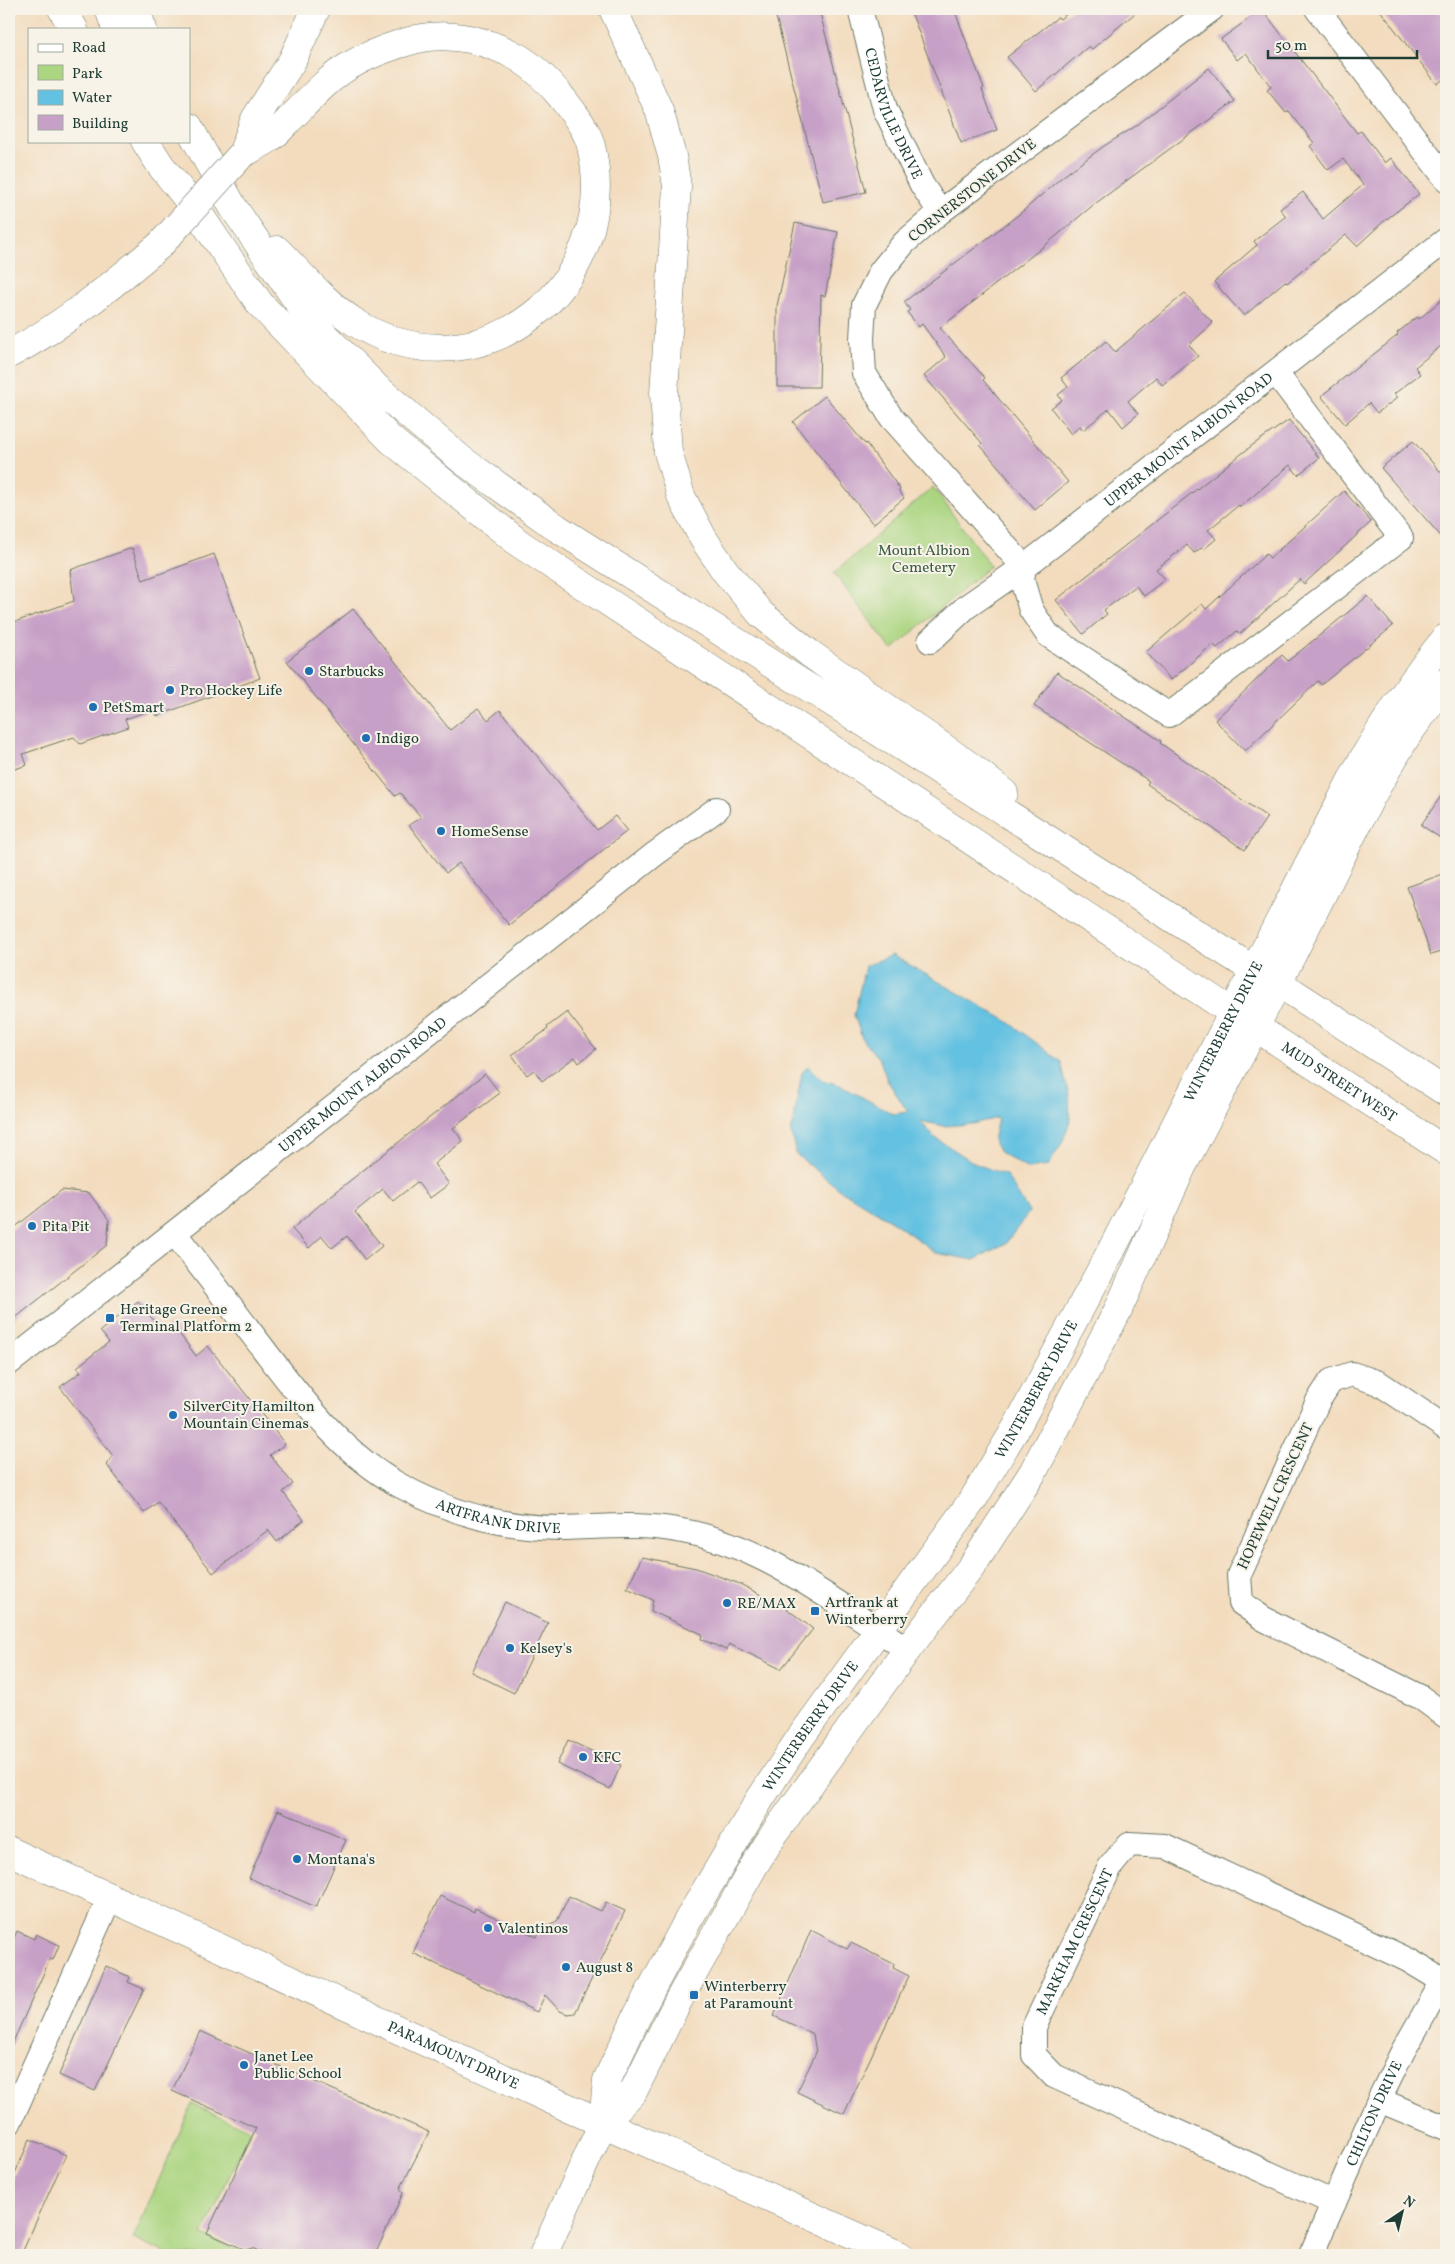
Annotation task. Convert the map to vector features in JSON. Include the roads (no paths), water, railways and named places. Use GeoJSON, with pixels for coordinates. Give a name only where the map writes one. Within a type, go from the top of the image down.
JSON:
{"type":"FeatureCollection","features":[{"type":"Feature","properties":{"kind":"main road"},"geometry":{"type":"LineString","coordinates":[[62,9],[73,28]]}},
{"type":"Feature","properties":{"kind":"main road"},"geometry":{"type":"LineString","coordinates":[[109,9],[116,28]]}},
{"type":"Feature","properties":{"kind":"main road"},"geometry":{"type":"LineString","coordinates":[[135,9],[143,28]]}},
{"type":"Feature","properties":{"kind":"main road"},"geometry":{"type":"LineString","coordinates":[[242,154],[255,119],[292,61],[316,9]]}},
{"type":"Feature","properties":{"kind":"main road"},"geometry":{"type":"LineString","coordinates":[[612,9],[659,110],[677,186],[664,394],[668,452],[681,496],[703,538],[725,571],[768,619],[809,653],[970,766],[1119,884]]}},
{"type":"Feature","properties":{"kind":"main road"},"geometry":{"type":"LineString","coordinates":[[9,354],[31,343],[108,288],[160,245],[242,154],[271,137],[311,98],[348,66],[386,49],[419,39],[446,36],[483,42],[507,51],[534,66],[575,114],[591,144],[597,193],[590,234],[580,260],[563,288],[537,313],[507,332],[469,346],[436,349],[410,345],[386,337],[355,322],[330,303],[233,207]]}},
{"type":"Feature","properties":{"kind":"main road"},"geometry":{"type":"LineString","coordinates":[[190,129],[233,207],[313,324],[377,388],[462,460],[566,533],[1446,1092]]}},
{"type":"Feature","properties":{"kind":"main road"},"geometry":{"type":"LineString","coordinates":[[146,142],[161,166],[194,207]]}},
{"type":"Feature","properties":{"kind":"main road"},"geometry":{"type":"LineString","coordinates":[[167,142],[194,207]]}},
{"type":"Feature","properties":{"kind":"main road","name":"MUD STREET WEST"},"geometry":{"type":"LineString","coordinates":[[194,207],[260,304],[391,440],[520,544],[1446,1152]]}},
{"type":"Feature","properties":{"kind":"main road","name":"WINTERBERRY DRIVE"},"geometry":{"type":"LineString","coordinates":[[604,2123],[607,2080],[638,2014],[688,1920],[760,1799],[800,1738],[974,1498],[1016,1428],[1111,1250],[1356,771],[1385,721],[1421,668],[1446,638]]}},
{"type":"Feature","properties":{"kind":"main road","name":"WINTERBERRY DRIVE"},"geometry":{"type":"LineString","coordinates":[[543,2255],[604,2123],[633,2092],[678,2001],[755,1864],[776,1831],[908,1650],[972,1566],[1032,1472],[1117,1312],[1182,1167],[1278,984],[1371,797],[1406,737],[1446,682]]}},
{"type":"Feature","properties":{"kind":"main road","name":"PARAMOUNT DRIVE"},"geometry":{"type":"LineString","coordinates":[[9,1851],[890,2253]]}},
{"type":"Feature","properties":{"kind":"street","name":"CEDARVILLE DRIVE"},"geometry":{"type":"LineString","coordinates":[[860,9],[885,109],[922,185],[940,212]]}},
{"type":"Feature","properties":{"kind":"street","name":"CORNERSTONE DRIVE"},"geometry":{"type":"LineString","coordinates":[[1024,567],[891,417],[864,373],[862,339],[864,305],[880,271],[904,243],[940,212],[1212,9]]}},
{"type":"Feature","properties":{"kind":"street"},"geometry":{"type":"LineString","coordinates":[[1316,9],[1446,179]]}},
{"type":"Feature","properties":{"kind":"street","name":"UPPER MOUNT ALBION ROAD"},"geometry":{"type":"LineString","coordinates":[[930,641],[966,607],[1024,567],[1446,240]]}},
{"type":"Feature","properties":{"kind":"street"},"geometry":{"type":"LineString","coordinates":[[1024,567],[1022,580],[1031,610],[1048,635],[1169,716],[1393,544],[1400,538],[1276,373]]}},
{"type":"Feature","properties":{"kind":"street","name":"UPPER MOUNT ALBION ROAD"},"geometry":{"type":"LineString","coordinates":[[9,1363],[655,854],[717,809]]}},
{"type":"Feature","properties":{"kind":"street","name":"ARTFRANK DRIVE"},"geometry":{"type":"LineString","coordinates":[[175,1234],[320,1422],[357,1456],[398,1484],[444,1506],[508,1523],[541,1527],[635,1525],[656,1527],[720,1540],[781,1566],[880,1629],[908,1650]]}},
{"type":"Feature","properties":{"kind":"street","name":"HOPEWELL CRESCENT"},"geometry":{"type":"LineString","coordinates":[[1446,1428],[1379,1383],[1352,1374],[1331,1381],[1318,1401],[1239,1575],[1241,1603],[1264,1619],[1420,1697],[1446,1716]]}},
{"type":"Feature","properties":{"kind":"street","name":"MARKHAM CRESCENT"},"geometry":{"type":"LineString","coordinates":[[1334,2203],[1054,2076],[1034,2056],[1034,2027],[1110,1867],[1129,1844],[1165,1846],[1444,1978]]}},
{"type":"Feature","properties":{"kind":"street"},"geometry":{"type":"LineString","coordinates":[[9,2124],[110,1897]]}},
{"type":"Feature","properties":{"kind":"street","name":"CHILTON DRIVE"},"geometry":{"type":"LineString","coordinates":[[1311,2255],[1379,2100],[1403,2051],[1444,1978]]}},
{"type":"Feature","properties":{"kind":"street"},"geometry":{"type":"LineString","coordinates":[[1379,2100],[1446,2128]]}},
{"type":"Feature","properties":{"kind":"water"},"geometry":{"type":"Polygon","coordinates":[[[892,955],[1009,1022],[1061,1062],[1069,1096],[1070,1121],[1062,1143],[1048,1166],[1028,1169],[1001,1153],[993,1141],[998,1118],[972,1124],[944,1126],[920,1121],[934,1137],[976,1164],[1006,1175],[1029,1212],[1006,1243],[974,1260],[936,1253],[896,1224],[839,1189],[796,1154],[791,1133],[802,1073],[808,1066],[822,1080],[840,1085],[893,1114],[908,1112],[887,1080],[880,1060],[863,1041],[854,1015],[865,966],[892,955]]]}},
{"type":"Feature","properties":{"kind":"place","name":"Starbucks"},"geometry":{"type":"Point","coordinates":[309,671]}},
{"type":"Feature","properties":{"kind":"place","name":"Pro Hockey Life"},"geometry":{"type":"Point","coordinates":[170,690]}},
{"type":"Feature","properties":{"kind":"place","name":"PetSmart"},"geometry":{"type":"Point","coordinates":[93,707]}},
{"type":"Feature","properties":{"kind":"place","name":"Indigo"},"geometry":{"type":"Point","coordinates":[366,738]}},
{"type":"Feature","properties":{"kind":"place","name":"HomeSense"},"geometry":{"type":"Point","coordinates":[441,831]}},
{"type":"Feature","properties":{"kind":"place","name":"Pita Pit"},"geometry":{"type":"Point","coordinates":[32,1226]}},
{"type":"Feature","properties":{"kind":"place","name":"Heritage Greene Terminal Platform 2"},"geometry":{"type":"Point","coordinates":[110,1318]}},
{"type":"Feature","properties":{"kind":"place","name":"SilverCity Hamilton Mountain Cinemas"},"geometry":{"type":"Point","coordinates":[173,1415]}},
{"type":"Feature","properties":{"kind":"place","name":"RE/MAX"},"geometry":{"type":"Point","coordinates":[727,1603]}},
{"type":"Feature","properties":{"kind":"place","name":"Artfrank at Winterberry"},"geometry":{"type":"Point","coordinates":[815,1611]}},
{"type":"Feature","properties":{"kind":"place","name":"Kelsey's"},"geometry":{"type":"Point","coordinates":[510,1648]}},
{"type":"Feature","properties":{"kind":"place","name":"KFC"},"geometry":{"type":"Point","coordinates":[583,1757]}},
{"type":"Feature","properties":{"kind":"place","name":"Montana's"},"geometry":{"type":"Point","coordinates":[297,1859]}},
{"type":"Feature","properties":{"kind":"place","name":"Valentinos"},"geometry":{"type":"Point","coordinates":[488,1928]}},
{"type":"Feature","properties":{"kind":"place","name":"August 8"},"geometry":{"type":"Point","coordinates":[566,1967]}},
{"type":"Feature","properties":{"kind":"place","name":"Winterberry at Paramount"},"geometry":{"type":"Point","coordinates":[694,1995]}},
{"type":"Feature","properties":{"kind":"place","name":"Janet Lee Public School"},"geometry":{"type":"Point","coordinates":[244,2065]}},
{"type":"Feature","properties":{"kind":"park label","name":"Mount Albion Cemetery"},"geometry":{"type":"Point","coordinates":[924,558]}}]}
